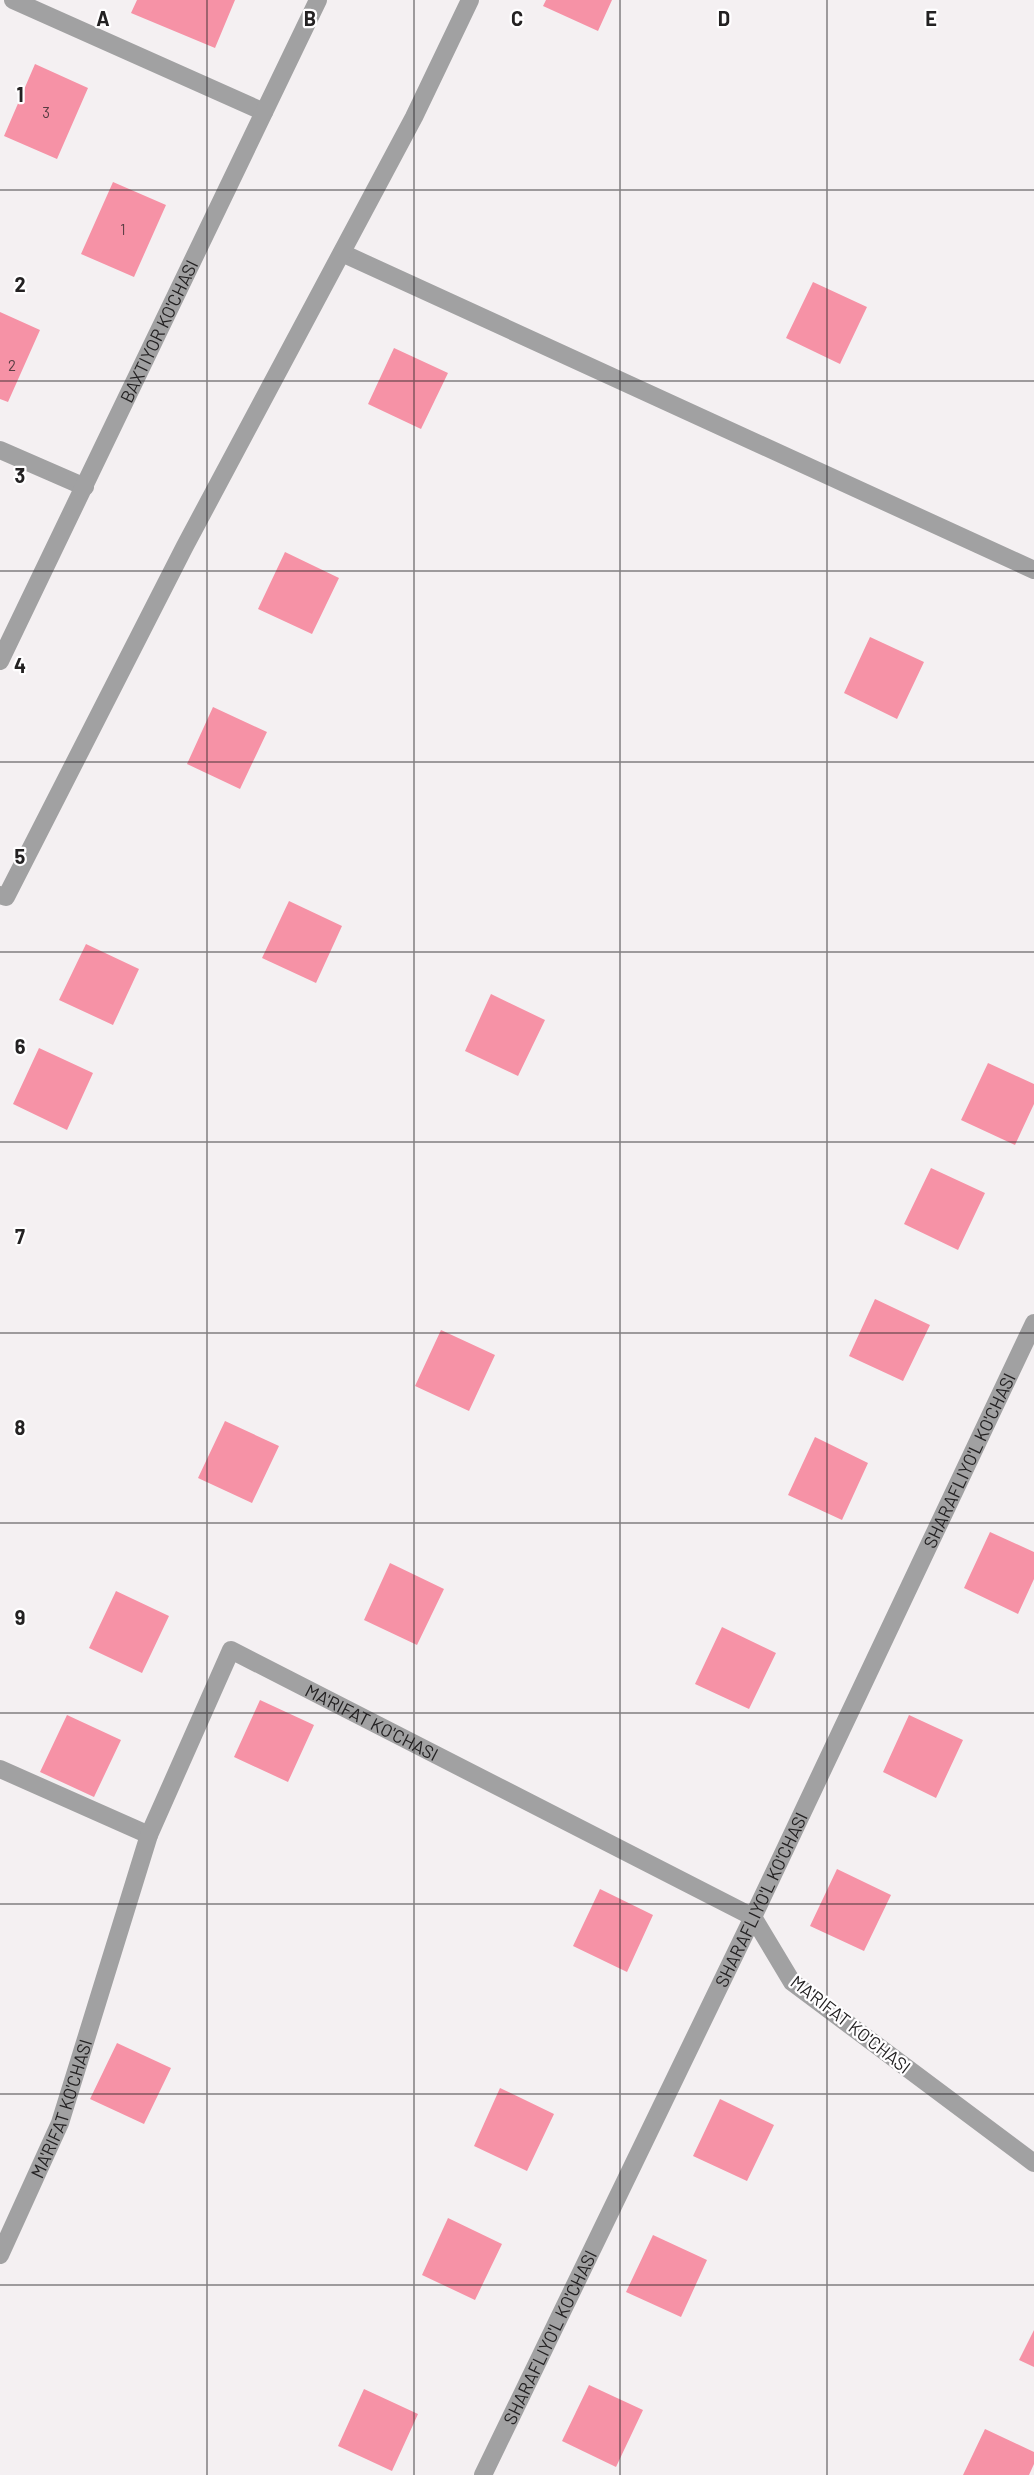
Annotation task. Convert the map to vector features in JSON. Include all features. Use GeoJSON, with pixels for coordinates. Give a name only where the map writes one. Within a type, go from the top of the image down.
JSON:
{"type":"FeatureCollection","features":[{"type":"Feature","properties":{"kind":"street"},"geometry":{"type":"LineString","coordinates":[[13,0],[264,112]]}},
{"type":"Feature","properties":{"kind":"street","name":"BAXTIYOR KO'CHASI"},"geometry":{"type":"LineString","coordinates":[[0,661],[318,0]]}},
{"type":"Feature","properties":{"kind":"street"},"geometry":{"type":"LineString","coordinates":[[0,895],[6,897],[184,546],[414,117],[470,0]]}},
{"type":"Feature","properties":{"kind":"street"},"geometry":{"type":"LineString","coordinates":[[342,253],[1034,570]]}},
{"type":"Feature","properties":{"kind":"street"},"geometry":{"type":"LineString","coordinates":[[0,450],[85,487]]}},
{"type":"Feature","properties":{"kind":"street","name":"SHARAFLIYO'L KO'CHASI"},"geometry":{"type":"LineString","coordinates":[[483,2475],[753,1917],[1034,1323]]}},
{"type":"Feature","properties":{"kind":"street","name":"MA'RIFAT KO'CHASI"},"geometry":{"type":"LineString","coordinates":[[0,2255],[60,2122],[149,1835],[231,1650],[753,1917],[792,1982],[1034,2163]]}},
{"type":"Feature","properties":{"kind":"street"},"geometry":{"type":"LineString","coordinates":[[0,1769],[149,1835]]}},
{"type":"Feature","properties":{"kind":"building"},"geometry":{"type":"Polygon","coordinates":[[[137,0],[235,0],[215,48],[131,13],[137,0]]]}},
{"type":"Feature","properties":{"kind":"building"},"geometry":{"type":"Polygon","coordinates":[[[546,0],[612,0],[598,31],[543,6],[546,0]]]}},
{"type":"Feature","properties":{"kind":"building"},"geometry":{"type":"Polygon","coordinates":[[[35,64],[88,88],[57,159],[4,136],[35,64]]]}},
{"type":"Feature","properties":{"kind":"building"},"geometry":{"type":"Polygon","coordinates":[[[113,182],[166,205],[134,277],[81,254],[113,182]]]}},
{"type":"Feature","properties":{"kind":"building"},"geometry":{"type":"Polygon","coordinates":[[[813,282],[867,307],[840,364],[786,338],[813,282]]]}},
{"type":"Feature","properties":{"kind":"building"},"geometry":{"type":"Polygon","coordinates":[[[0,312],[40,330],[8,402],[0,399],[0,312]]]}},
{"type":"Feature","properties":{"kind":"building"},"geometry":{"type":"Polygon","coordinates":[[[394,348],[448,373],[421,429],[368,404],[394,348]]]}},
{"type":"Feature","properties":{"kind":"building"},"geometry":{"type":"Polygon","coordinates":[[[285,552],[339,578],[312,634],[258,609],[285,552]]]}},
{"type":"Feature","properties":{"kind":"building"},"geometry":{"type":"Polygon","coordinates":[[[870,637],[924,662],[897,719],[844,693],[870,637]]]}},
{"type":"Feature","properties":{"kind":"building"},"geometry":{"type":"Polygon","coordinates":[[[213,707],[267,732],[240,789],[187,764],[213,707]]]}},
{"type":"Feature","properties":{"kind":"building"},"geometry":{"type":"Polygon","coordinates":[[[289,901],[342,926],[316,983],[262,958],[289,901]]]}},
{"type":"Feature","properties":{"kind":"building"},"geometry":{"type":"Polygon","coordinates":[[[86,944],[139,969],[113,1025],[59,1000],[86,944]]]}},
{"type":"Feature","properties":{"kind":"building"},"geometry":{"type":"Polygon","coordinates":[[[491,994],[545,1020],[518,1076],[465,1051],[491,994]]]}},
{"type":"Feature","properties":{"kind":"building"},"geometry":{"type":"Polygon","coordinates":[[[39,1048],[93,1073],[67,1130],[13,1104],[39,1048]]]}},
{"type":"Feature","properties":{"kind":"building"},"geometry":{"type":"Polygon","coordinates":[[[988,1063],[1034,1084],[1034,1104],[1015,1145],[961,1120],[988,1063]]]}},
{"type":"Feature","properties":{"kind":"building"},"geometry":{"type":"Polygon","coordinates":[[[931,1168],[985,1193],[958,1250],[904,1224],[931,1168]]]}},
{"type":"Feature","properties":{"kind":"building"},"geometry":{"type":"Polygon","coordinates":[[[875,1299],[930,1325],[903,1381],[849,1356],[875,1299]]]}},
{"type":"Feature","properties":{"kind":"building"},"geometry":{"type":"Polygon","coordinates":[[[441,1330],[495,1355],[469,1411],[415,1386],[441,1330]]]}},
{"type":"Feature","properties":{"kind":"building"},"geometry":{"type":"Polygon","coordinates":[[[225,1421],[279,1446],[252,1503],[198,1478],[225,1421]]]}},
{"type":"Feature","properties":{"kind":"building"},"geometry":{"type":"Polygon","coordinates":[[[815,1437],[868,1463],[842,1520],[788,1495],[815,1437]]]}},
{"type":"Feature","properties":{"kind":"building"},"geometry":{"type":"Polygon","coordinates":[[[990,1532],[1034,1552],[1034,1579],[1018,1614],[964,1588],[990,1532]]]}},
{"type":"Feature","properties":{"kind":"building"},"geometry":{"type":"Polygon","coordinates":[[[390,1563],[444,1589],[417,1645],[364,1620],[390,1563]]]}},
{"type":"Feature","properties":{"kind":"building"},"geometry":{"type":"Polygon","coordinates":[[[116,1591],[169,1616],[142,1673],[89,1648],[116,1591]]]}},
{"type":"Feature","properties":{"kind":"building"},"geometry":{"type":"Polygon","coordinates":[[[722,1627],[776,1653],[749,1709],[695,1684],[722,1627]]]}},
{"type":"Feature","properties":{"kind":"building"},"geometry":{"type":"Polygon","coordinates":[[[260,1700],[314,1725],[288,1782],[234,1757],[260,1700]]]}},
{"type":"Feature","properties":{"kind":"building"},"geometry":{"type":"Polygon","coordinates":[[[67,1715],[121,1740],[94,1797],[40,1772],[67,1715]]]}},
{"type":"Feature","properties":{"kind":"building"},"geometry":{"type":"Polygon","coordinates":[[[909,1715],[963,1740],[936,1798],[883,1772],[909,1715]]]}},
{"type":"Feature","properties":{"kind":"building"},"geometry":{"type":"Polygon","coordinates":[[[837,1869],[891,1895],[864,1951],[810,1926],[837,1869]]]}},
{"type":"Feature","properties":{"kind":"building"},"geometry":{"type":"Polygon","coordinates":[[[600,1889],[653,1915],[627,1972],[573,1946],[600,1889]]]}},
{"type":"Feature","properties":{"kind":"building"},"geometry":{"type":"Polygon","coordinates":[[[117,2043],[171,2068],[144,2124],[90,2099],[117,2043]]]}},
{"type":"Feature","properties":{"kind":"building"},"geometry":{"type":"Polygon","coordinates":[[[500,2088],[554,2114],[527,2171],[474,2146],[500,2088]]]}},
{"type":"Feature","properties":{"kind":"building"},"geometry":{"type":"Polygon","coordinates":[[[720,2099],[774,2125],[747,2181],[693,2156],[720,2099]]]}},
{"type":"Feature","properties":{"kind":"building"},"geometry":{"type":"Polygon","coordinates":[[[448,2218],[502,2244],[475,2300],[422,2275],[448,2218]]]}},
{"type":"Feature","properties":{"kind":"building"},"geometry":{"type":"Polygon","coordinates":[[[653,2235],[707,2260],[681,2317],[626,2292],[653,2235]]]}},
{"type":"Feature","properties":{"kind":"building"},"geometry":{"type":"Polygon","coordinates":[[[1034,2330],[1034,2367],[1019,2360],[1034,2330]]]}},
{"type":"Feature","properties":{"kind":"building"},"geometry":{"type":"Polygon","coordinates":[[[589,2385],[643,2410],[616,2467],[562,2441],[589,2385]]]}},
{"type":"Feature","properties":{"kind":"building"},"geometry":{"type":"Polygon","coordinates":[[[364,2389],[418,2414],[392,2471],[338,2446],[364,2389]]]}},
{"type":"Feature","properties":{"kind":"building"},"geometry":{"type":"Polygon","coordinates":[[[985,2429],[1034,2452],[1034,2464],[1029,2475],[963,2475],[985,2429]]]}}]}
